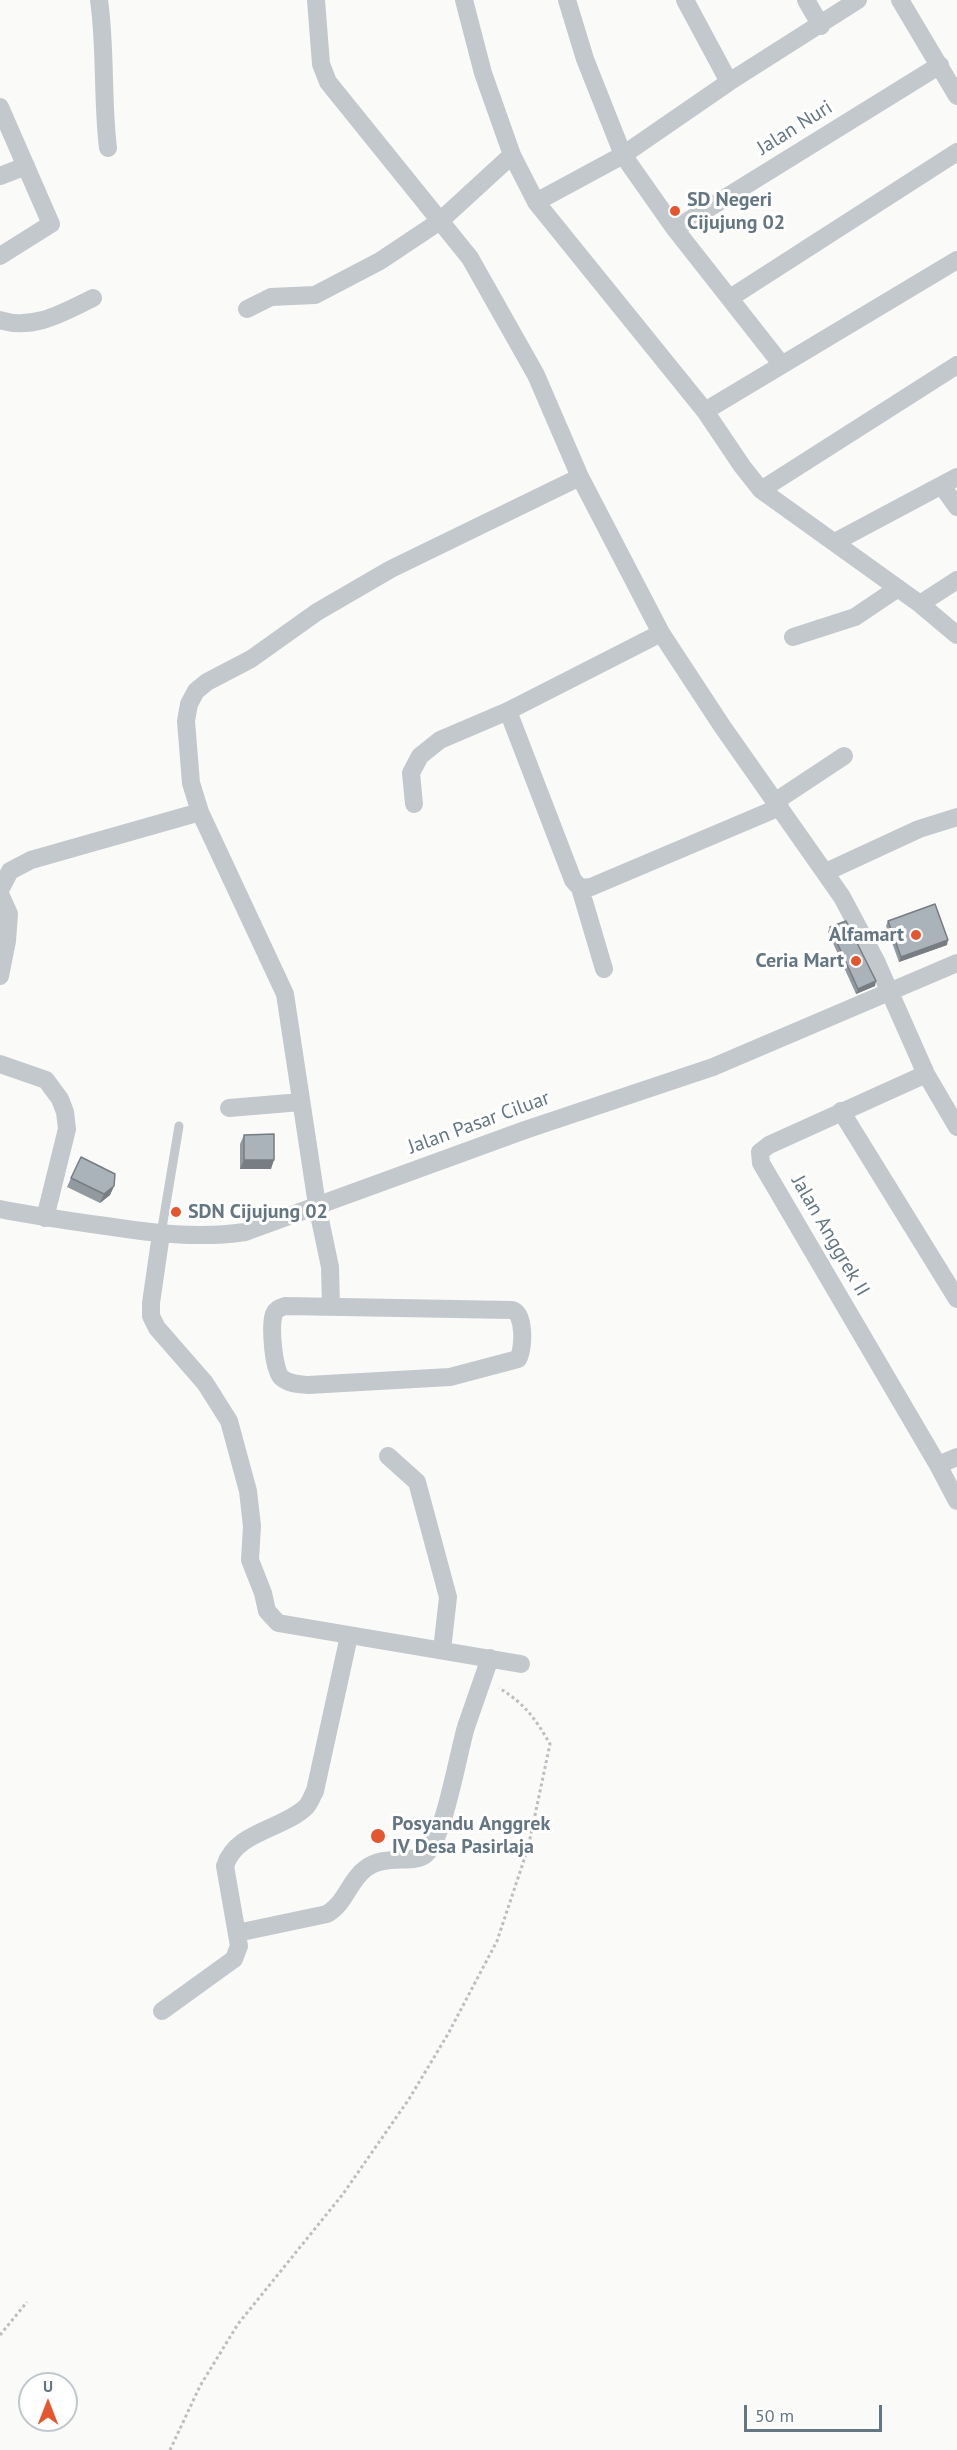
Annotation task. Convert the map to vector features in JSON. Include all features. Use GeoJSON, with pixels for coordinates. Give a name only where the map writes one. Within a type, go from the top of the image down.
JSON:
{"type":"FeatureCollection","features":[{"type":"Feature","properties":{"kind":"street"},"geometry":{"type":"LineString","coordinates":[[99,0],[105,39],[104,109],[108,148]]}},
{"type":"Feature","properties":{"kind":"street"},"geometry":{"type":"LineString","coordinates":[[316,0],[321,64],[328,82],[470,258],[536,375],[580,477],[661,633],[722,726],[842,897],[876,961],[926,1074],[950,1103],[957,1127]]}},
{"type":"Feature","properties":{"kind":"street"},"geometry":{"type":"LineString","coordinates":[[464,0],[483,74],[512,154],[536,202],[705,411],[761,490],[920,604],[957,635]]}},
{"type":"Feature","properties":{"kind":"street"},"geometry":{"type":"LineString","coordinates":[[567,0],[585,60],[623,155],[675,229],[782,365]]}},
{"type":"Feature","properties":{"kind":"street"},"geometry":{"type":"LineString","coordinates":[[685,0],[729,82]]}},
{"type":"Feature","properties":{"kind":"street"},"geometry":{"type":"LineString","coordinates":[[806,0],[820,26]]}},
{"type":"Feature","properties":{"kind":"street"},"geometry":{"type":"LineString","coordinates":[[536,202],[623,155],[729,82],[858,0]]}},
{"type":"Feature","properties":{"kind":"street"},"geometry":{"type":"LineString","coordinates":[[900,0],[957,96]]}},
{"type":"Feature","properties":{"kind":"street","name":"Jalan Nuri"},"geometry":{"type":"LineString","coordinates":[[675,229],[940,65]]}},
{"type":"Feature","properties":{"kind":"street"},"geometry":{"type":"LineString","coordinates":[[0,107],[51,224],[0,256]]}},
{"type":"Feature","properties":{"kind":"street"},"geometry":{"type":"LineString","coordinates":[[730,298],[957,152]]}},
{"type":"Feature","properties":{"kind":"street"},"geometry":{"type":"LineString","coordinates":[[246,309],[272,297],[307,297],[324,291],[380,261],[440,221],[512,154]]}},
{"type":"Feature","properties":{"kind":"street"},"geometry":{"type":"LineString","coordinates":[[0,176],[26,166]]}},
{"type":"Feature","properties":{"kind":"street"},"geometry":{"type":"LineString","coordinates":[[705,411],[957,260]]}},
{"type":"Feature","properties":{"kind":"street"},"geometry":{"type":"LineString","coordinates":[[0,320],[20,324],[48,319],[93,298]]}},
{"type":"Feature","properties":{"kind":"street"},"geometry":{"type":"LineString","coordinates":[[761,490],[957,365]]}},
{"type":"Feature","properties":{"kind":"street"},"geometry":{"type":"LineString","coordinates":[[331,1306],[330,1267],[317,1205],[285,994],[200,812],[191,783],[186,721],[189,705],[196,691],[207,682],[251,659],[317,612],[391,569],[580,477]]}},
{"type":"Feature","properties":{"kind":"street"},"geometry":{"type":"LineString","coordinates":[[835,542],[949,481],[957,507]]}},
{"type":"Feature","properties":{"kind":"street"},"geometry":{"type":"LineString","coordinates":[[920,604],[957,580]]}},
{"type":"Feature","properties":{"kind":"street"},"geometry":{"type":"LineString","coordinates":[[793,637],[855,617],[898,588]]}},
{"type":"Feature","properties":{"kind":"street"},"geometry":{"type":"LineString","coordinates":[[414,804],[411,773],[420,756],[440,740],[508,711],[661,633]]}},
{"type":"Feature","properties":{"kind":"street"},"geometry":{"type":"LineString","coordinates":[[508,711],[573,880],[580,888],[604,969]]}},
{"type":"Feature","properties":{"kind":"street"},"geometry":{"type":"LineString","coordinates":[[580,888],[591,887],[778,804],[844,756]]}},
{"type":"Feature","properties":{"kind":"street"},"geometry":{"type":"LineString","coordinates":[[0,976],[7,941],[9,914],[0,892],[10,872],[31,860],[200,812]]}},
{"type":"Feature","properties":{"kind":"street"},"geometry":{"type":"LineString","coordinates":[[826,872],[919,829],[957,817]]}},
{"type":"Feature","properties":{"kind":"street","name":"Jalan Pasar Ciluar"},"geometry":{"type":"LineString","coordinates":[[0,1209],[45,1218],[161,1234],[215,1236],[245,1232],[525,1130],[713,1067],[957,963]]}},
{"type":"Feature","properties":{"kind":"street"},"geometry":{"type":"LineString","coordinates":[[0,1064],[46,1080],[60,1099],[65,1112],[67,1129],[45,1218]]}},
{"type":"Feature","properties":{"kind":"street","name":"Jalan Anggrek II"},"geometry":{"type":"LineString","coordinates":[[926,1074],[841,1111],[769,1145],[760,1152],[761,1163],[939,1465],[957,1501]]}},
{"type":"Feature","properties":{"kind":"street"},"geometry":{"type":"LineString","coordinates":[[229,1108],[301,1102]]}},
{"type":"Feature","properties":{"kind":"street"},"geometry":{"type":"LineString","coordinates":[[841,1111],[957,1299]]}},
{"type":"Feature","properties":{"kind":"street"},"geometry":{"type":"LineString","coordinates":[[161,1234],[151,1316],[157,1328],[205,1383],[230,1421],[248,1491],[252,1526],[250,1560],[263,1593],[267,1611],[278,1623],[521,1664]]}},
{"type":"Feature","properties":{"kind":"street"},"geometry":{"type":"LineString","coordinates":[[285,1306],[331,1306],[517,1311],[521,1316],[520,1357],[450,1377],[308,1385],[288,1382],[280,1377],[276,1370],[272,1325],[274,1313],[285,1306]]}},
{"type":"Feature","properties":{"kind":"street"},"geometry":{"type":"LineString","coordinates":[[388,1456],[417,1482],[448,1598],[442,1650]]}},
{"type":"Feature","properties":{"kind":"street"},"geometry":{"type":"LineString","coordinates":[[939,1465],[957,1457]]}},
{"type":"Feature","properties":{"kind":"street"},"geometry":{"type":"LineString","coordinates":[[162,2011],[234,1959],[239,1946],[225,1866],[236,1846],[294,1816],[307,1806],[315,1791],[349,1636]]}},
{"type":"Feature","properties":{"kind":"street"},"geometry":{"type":"LineString","coordinates":[[237,1933],[327,1914],[337,1908],[363,1870],[381,1860],[415,1858],[426,1854],[434,1841],[446,1809],[460,1749],[490,1658]]}},
{"type":"Feature","properties":{"kind":"lane"},"geometry":{"type":"LineString","coordinates":[[161,1234],[179,1126]]}},
{"type":"Feature","properties":{"kind":"path"},"geometry":{"type":"LineString","coordinates":[[170,2450],[200,2386],[238,2324],[343,2194],[409,2099],[448,2034],[497,1941],[528,1848],[550,1744],[534,1716],[511,1695],[483,1678]]}},
{"type":"Feature","properties":{"kind":"path"},"geometry":{"type":"LineString","coordinates":[[0,2335],[27,2302]]}},
{"type":"Feature","properties":{"kind":"building","name":"Alfamart"},"geometry":{"type":"Polygon","coordinates":[[[935,904],[948,940],[901,957],[888,921],[935,904]]]}},
{"type":"Feature","properties":{"kind":"building","name":"Ceria Mart"},"geometry":{"type":"Polygon","coordinates":[[[846,921],[876,981],[858,989],[830,927],[846,921]]]}},
{"type":"Feature","properties":{"kind":"building"},"geometry":{"type":"Polygon","coordinates":[[[274,1134],[274,1160],[244,1160],[244,1135],[274,1134]]]}},
{"type":"Feature","properties":{"kind":"building"},"geometry":{"type":"Polygon","coordinates":[[[81,1157],[115,1174],[114,1186],[104,1194],[71,1178],[81,1157]]]}},
{"type":"Feature","properties":{"kind":"place","name":"SD Negeri Cijujung 02"},"geometry":{"type":"Point","coordinates":[675,211]}},
{"type":"Feature","properties":{"kind":"place","name":"Alfamart"},"geometry":{"type":"Point","coordinates":[916,935]}},
{"type":"Feature","properties":{"kind":"place","name":"Ceria Mart"},"geometry":{"type":"Point","coordinates":[856,961]}},
{"type":"Feature","properties":{"kind":"place","name":"SDN Cijujung 02"},"geometry":{"type":"Point","coordinates":[176,1212]}},
{"type":"Feature","properties":{"kind":"place","name":"Posyandu Anggrek IV Desa Pasirlaja"},"geometry":{"type":"Point","coordinates":[378,1836]}}]}
